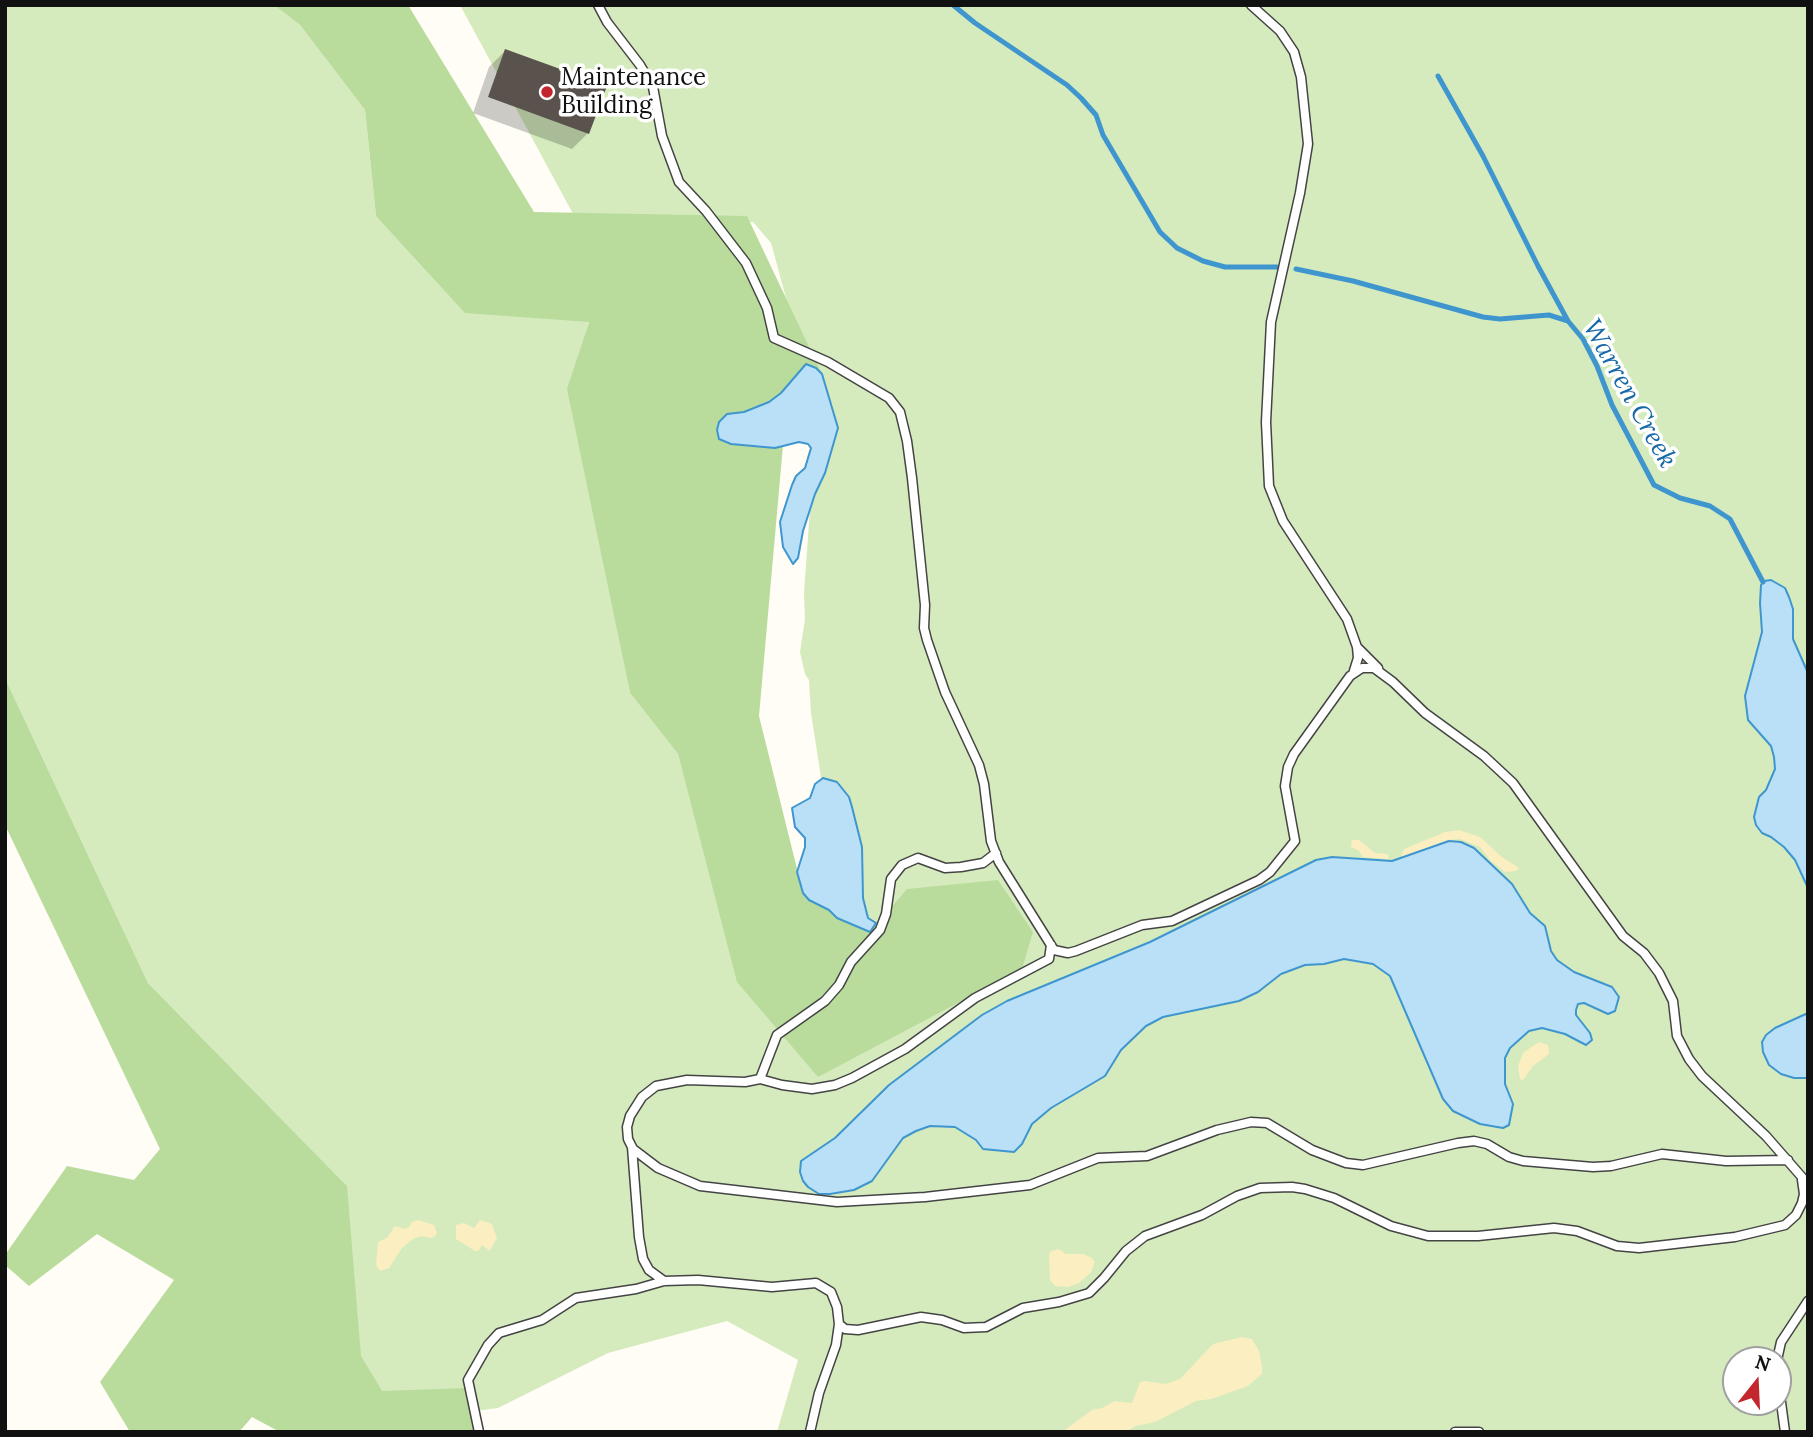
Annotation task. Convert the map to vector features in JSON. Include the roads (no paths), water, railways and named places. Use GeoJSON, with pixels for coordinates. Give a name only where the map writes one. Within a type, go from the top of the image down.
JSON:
{"type":"FeatureCollection","features":[{"type":"Feature","properties":{"kind":"lane"},"geometry":{"type":"LineString","coordinates":[[598,5],[653,87],[662,136],[679,182],[706,211],[746,263],[766,308],[774,338],[828,362],[894,402],[900,412],[908,441],[924,593],[924,628],[945,692],[979,765],[991,841],[996,853],[1054,950],[1066,953]]}},
{"type":"Feature","properties":{"kind":"lane"},"geometry":{"type":"LineString","coordinates":[[664,1281],[649,1270],[642,1259],[632,1147],[627,1126],[642,1097],[656,1086],[682,1080],[745,1082],[761,1079],[812,1089],[852,1079],[905,1049],[975,998],[1049,959],[1142,925],[1172,921],[1259,880],[1276,866],[1295,841],[1285,786],[1288,767],[1294,754],[1353,674],[1358,658],[1347,619],[1283,521],[1269,486],[1266,422],[1271,322],[1300,193],[1308,144],[1301,77],[1294,52],[1280,31],[1251,5]]}},
{"type":"Feature","properties":{"kind":"lane"},"geometry":{"type":"LineString","coordinates":[[1357,648],[1425,713],[1484,756],[1513,783],[1623,936],[1643,953],[1659,973],[1673,1001],[1677,1036],[1689,1059],[1702,1076],[1788,1160],[1808,1184]]}},
{"type":"Feature","properties":{"kind":"lane"},"geometry":{"type":"LineString","coordinates":[[1353,674],[1362,668],[1374,668],[1387,678]]}},
{"type":"Feature","properties":{"kind":"lane"},"geometry":{"type":"LineString","coordinates":[[761,1079],[777,1035],[825,1000],[839,985],[851,962],[880,930],[886,914],[891,879],[902,864],[918,858],[945,868],[961,867],[983,863],[996,853]]}},
{"type":"Feature","properties":{"kind":"lane"},"geometry":{"type":"LineString","coordinates":[[1049,959],[1051,945]]}},
{"type":"Feature","properties":{"kind":"lane"},"geometry":{"type":"LineString","coordinates":[[632,1147],[654,1166],[700,1186],[837,1202],[925,1197],[1030,1185],[1098,1158],[1147,1156],[1217,1130],[1251,1122],[1267,1123],[1312,1150],[1346,1163],[1363,1165],[1474,1141],[1487,1144],[1509,1157],[1523,1161],[1592,1167],[1611,1166],[1662,1154],[1726,1161],[1788,1160]]}},
{"type":"Feature","properties":{"kind":"lane"},"geometry":{"type":"LineString","coordinates":[[839,1324],[845,1329],[858,1330],[921,1317],[942,1320],[964,1328],[986,1327],[1023,1308],[1059,1302],[1089,1293],[1126,1251],[1144,1236],[1202,1215],[1243,1193],[1260,1188],[1305,1189],[1334,1198],[1391,1226],[1428,1236],[1469,1237],[1530,1229],[1566,1228],[1618,1246],[1639,1248],[1735,1237],[1785,1224],[1796,1215],[1802,1203],[1802,1176]]}},
{"type":"Feature","properties":{"kind":"lane"},"geometry":{"type":"LineString","coordinates":[[479,1432],[468,1380],[488,1345],[499,1333],[542,1320],[571,1300],[636,1289],[664,1281],[698,1280],[772,1287],[816,1283],[826,1288],[835,1298],[839,1324],[836,1345],[819,1393],[810,1432]]}},
{"type":"Feature","properties":{"kind":"lane"},"geometry":{"type":"LineString","coordinates":[[1781,1346],[1785,1334],[1808,1301]]}},
{"type":"Feature","properties":{"kind":"lane"},"geometry":{"type":"LineString","coordinates":[[1455,1432],[1479,1432]]}},
{"type":"Feature","properties":{"kind":"water"},"geometry":{"type":"Polygon","coordinates":[[[806,364],[822,374],[838,428],[825,473],[803,531],[798,558],[793,564],[783,547],[780,522],[792,485],[796,476],[805,468],[811,448],[808,444],[799,442],[775,448],[731,444],[719,439],[717,430],[719,422],[727,414],[744,412],[769,402],[781,393],[806,364]]]}},
{"type":"Feature","properties":{"kind":"water"},"geometry":{"type":"Polygon","coordinates":[[[1771,580],[1785,588],[1789,597],[1793,609],[1793,639],[1808,673],[1808,888],[1795,860],[1784,847],[1762,833],[1754,817],[1759,797],[1766,790],[1775,769],[1771,746],[1748,720],[1745,696],[1762,632],[1761,585],[1764,581],[1771,580]]]}},
{"type":"Feature","properties":{"kind":"water"},"geometry":{"type":"Polygon","coordinates":[[[823,778],[837,782],[849,797],[862,847],[863,898],[868,918],[876,923],[870,932],[837,918],[803,893],[797,872],[805,838],[795,827],[792,808],[810,798],[815,784],[823,778]]]}},
{"type":"Feature","properties":{"kind":"water"},"geometry":{"type":"Polygon","coordinates":[[[1449,841],[1461,842],[1474,848],[1512,884],[1530,913],[1545,926],[1551,951],[1557,960],[1574,972],[1612,987],[1619,997],[1615,1011],[1608,1014],[1584,1003],[1578,1004],[1576,1015],[1592,1040],[1586,1045],[1565,1034],[1542,1028],[1529,1031],[1510,1048],[1505,1058],[1505,1084],[1513,1104],[1509,1125],[1503,1128],[1480,1124],[1453,1111],[1443,1099],[1390,976],[1373,964],[1344,959],[1305,965],[1281,974],[1258,992],[1239,1001],[1163,1017],[1146,1026],[1121,1050],[1105,1076],[1051,1108],[1032,1124],[1022,1144],[1014,1152],[983,1149],[976,1140],[955,1127],[930,1126],[903,1138],[872,1181],[854,1190],[819,1194],[803,1181],[801,1161],[835,1138],[889,1085],[982,1015],[1007,1001],[1150,942],[1316,860],[1332,857],[1392,861],[1449,841]]]}},
{"type":"Feature","properties":{"kind":"water"},"geometry":{"type":"Polygon","coordinates":[[[1808,1013],[1808,1078],[1781,1074],[1769,1065],[1762,1042],[1775,1028],[1808,1013]]]}},
{"type":"Feature","properties":{"kind":"waterway","name":"Warren Creek"},"geometry":{"type":"LineString","coordinates":[[953,5],[1067,85],[1081,98],[1096,115],[1103,135],[1160,232],[1177,248],[1203,261],[1225,267],[1277,267]]}},
{"type":"Feature","properties":{"kind":"waterway"},"geometry":{"type":"LineString","coordinates":[[1438,76],[1483,156],[1568,321]]}},
{"type":"Feature","properties":{"kind":"waterway","name":"Warren Creek"},"geometry":{"type":"LineString","coordinates":[[1296,269],[1353,281],[1483,317],[1500,319],[1549,315],[1568,321],[1583,339],[1612,405],[1654,485],[1680,498],[1710,506],[1730,519],[1763,582]]}},
{"type":"Feature","properties":{"kind":"place","name":"Maintenance Building"},"geometry":{"type":"Point","coordinates":[547,92]}}]}
